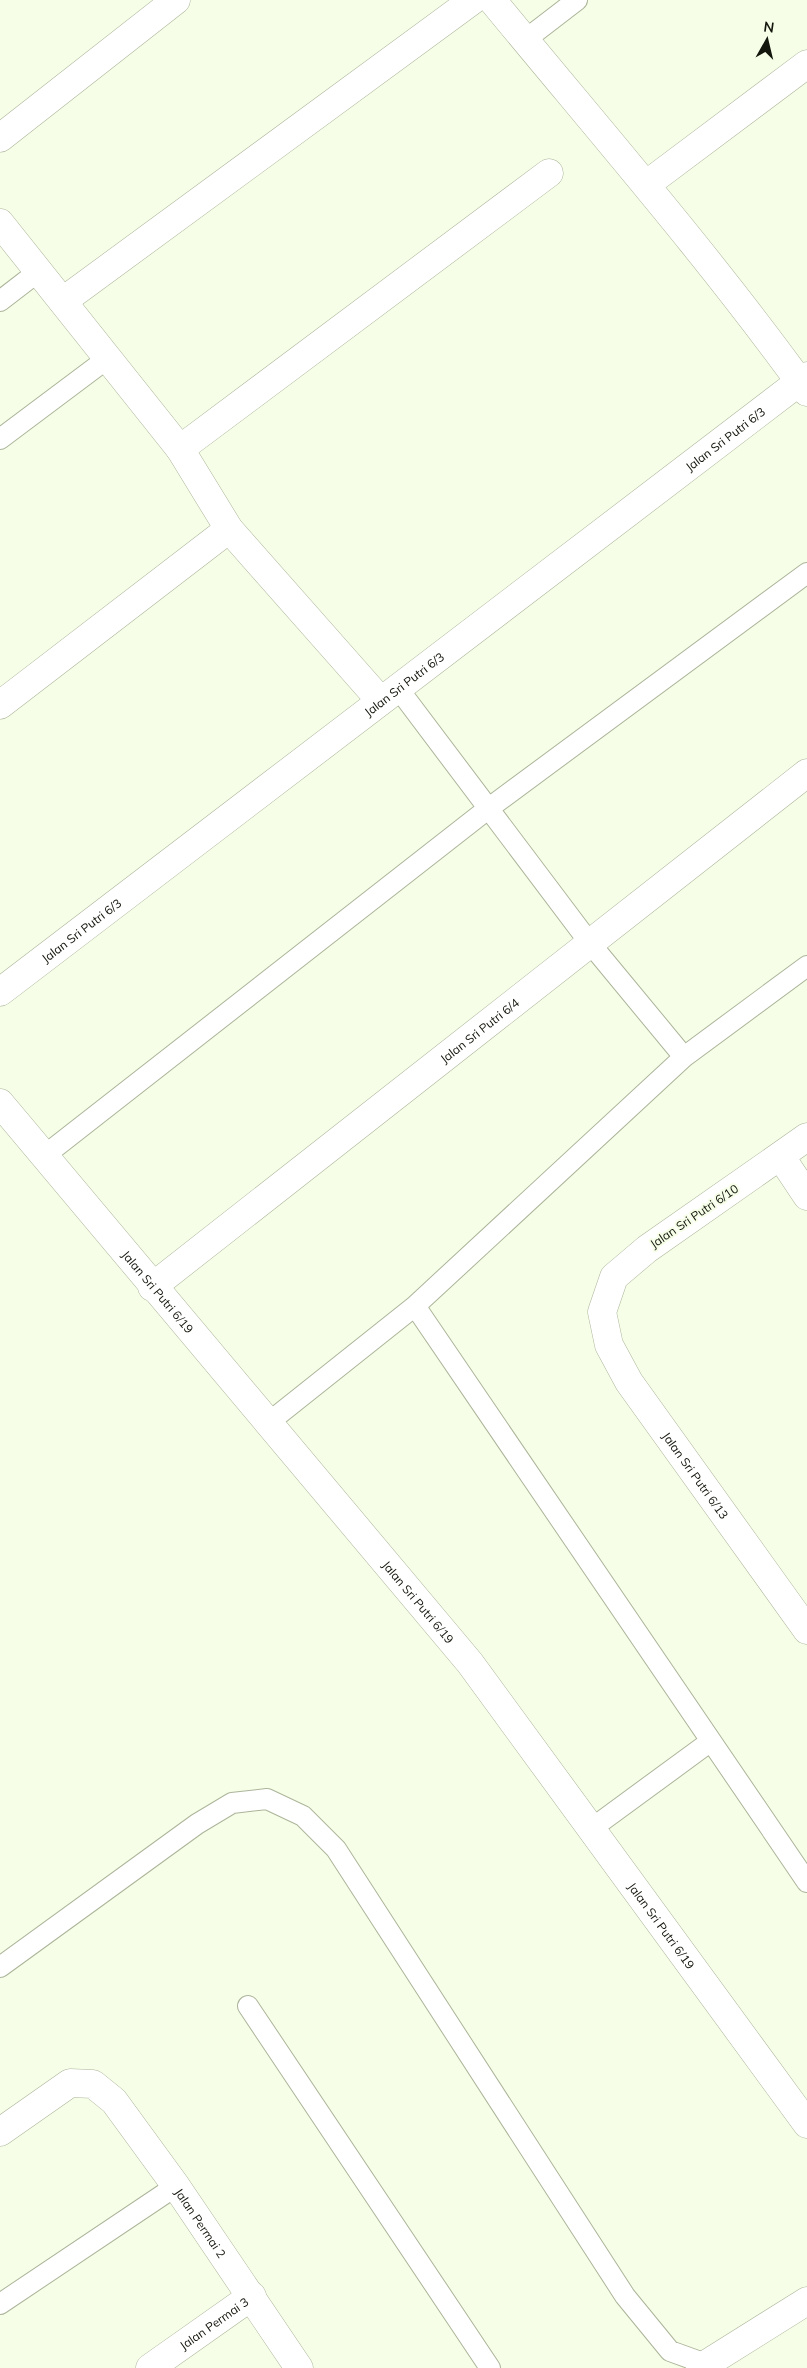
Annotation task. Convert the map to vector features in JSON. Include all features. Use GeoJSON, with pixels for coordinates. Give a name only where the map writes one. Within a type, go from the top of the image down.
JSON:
{"type":"FeatureCollection","features":[{"type":"Feature","properties":{"kind":"street"},"geometry":{"type":"LineString","coordinates":[[0,138],[176,0]]}},
{"type":"Feature","properties":{"kind":"street"},"geometry":{"type":"LineString","coordinates":[[63,301],[472,0]]}},
{"type":"Feature","properties":{"kind":"street"},"geometry":{"type":"LineString","coordinates":[[492,0],[646,184],[805,383]]}},
{"type":"Feature","properties":{"kind":"street"},"geometry":{"type":"LineString","coordinates":[[646,184],[807,64]]}},
{"type":"Feature","properties":{"kind":"street"},"geometry":{"type":"LineString","coordinates":[[180,448],[549,173]]}},
{"type":"Feature","properties":{"kind":"street"},"geometry":{"type":"LineString","coordinates":[[0,223],[180,448],[229,529],[389,694]]}},
{"type":"Feature","properties":{"kind":"street","name":"Jalan Sri Putri 6/3"},"geometry":{"type":"LineString","coordinates":[[0,992],[389,694],[805,383]]}},
{"type":"Feature","properties":{"kind":"street"},"geometry":{"type":"LineString","coordinates":[[0,705],[229,529]]}},
{"type":"Feature","properties":{"kind":"street","name":"Jalan Sri Putri 6/4"},"geometry":{"type":"LineString","coordinates":[[152,1287],[807,772]]}},
{"type":"Feature","properties":{"kind":"street","name":"Jalan Sri Putri 6/19"},"geometry":{"type":"LineString","coordinates":[[0,1103],[152,1287],[470,1664],[807,2124]]}},
{"type":"Feature","properties":{"kind":"street","name":"Jalan Sri Putri 6/10"},"geometry":{"type":"LineString","coordinates":[[602,1312],[614,1277],[647,1249],[807,1137]]}},
{"type":"Feature","properties":{"kind":"street"},"geometry":{"type":"LineString","coordinates":[[781,1157],[807,1196]]}},
{"type":"Feature","properties":{"kind":"street","name":"Jalan Sri Putri 6/13"},"geometry":{"type":"LineString","coordinates":[[602,1312],[609,1344],[629,1382],[807,1630]]}},
{"type":"Feature","properties":{"kind":"street","name":"Jalan Permai 2"},"geometry":{"type":"LineString","coordinates":[[0,2132],[70,2083],[93,2084],[114,2101],[176,2186],[299,2368]]}},
{"type":"Feature","properties":{"kind":"street","name":"Jalan Permai 3"},"geometry":{"type":"LineString","coordinates":[[150,2368],[252,2296]]}},
{"type":"Feature","properties":{"kind":"street"},"geometry":{"type":"LineString","coordinates":[[703,2366],[803,2307]]}},
{"type":"Feature","properties":{"kind":"lane"},"geometry":{"type":"LineString","coordinates":[[525,40],[577,0]]}},
{"type":"Feature","properties":{"kind":"lane"},"geometry":{"type":"LineString","coordinates":[[0,301],[38,271]]}},
{"type":"Feature","properties":{"kind":"lane"},"geometry":{"type":"LineString","coordinates":[[0,439],[108,358]]}},
{"type":"Feature","properties":{"kind":"lane"},"geometry":{"type":"LineString","coordinates":[[44,1156],[489,808],[807,573]]}},
{"type":"Feature","properties":{"kind":"lane"},"geometry":{"type":"LineString","coordinates":[[389,694],[489,808],[589,942],[684,1057]]}},
{"type":"Feature","properties":{"kind":"lane"},"geometry":{"type":"LineString","coordinates":[[268,1423],[415,1306],[684,1057],[807,966]]}},
{"type":"Feature","properties":{"kind":"lane"},"geometry":{"type":"LineString","coordinates":[[415,1306],[807,1882]]}},
{"type":"Feature","properties":{"kind":"lane"},"geometry":{"type":"LineString","coordinates":[[592,1830],[711,1741]]}},
{"type":"Feature","properties":{"kind":"lane"},"geometry":{"type":"LineString","coordinates":[[0,1967],[197,1824],[232,1803],[267,1799],[303,1816],[336,1849],[625,2296],[670,2351],[703,2366]]}},
{"type":"Feature","properties":{"kind":"lane"},"geometry":{"type":"LineString","coordinates":[[248,2006],[490,2368]]}},
{"type":"Feature","properties":{"kind":"lane"},"geometry":{"type":"LineString","coordinates":[[0,2304],[176,2186]]}}]}
